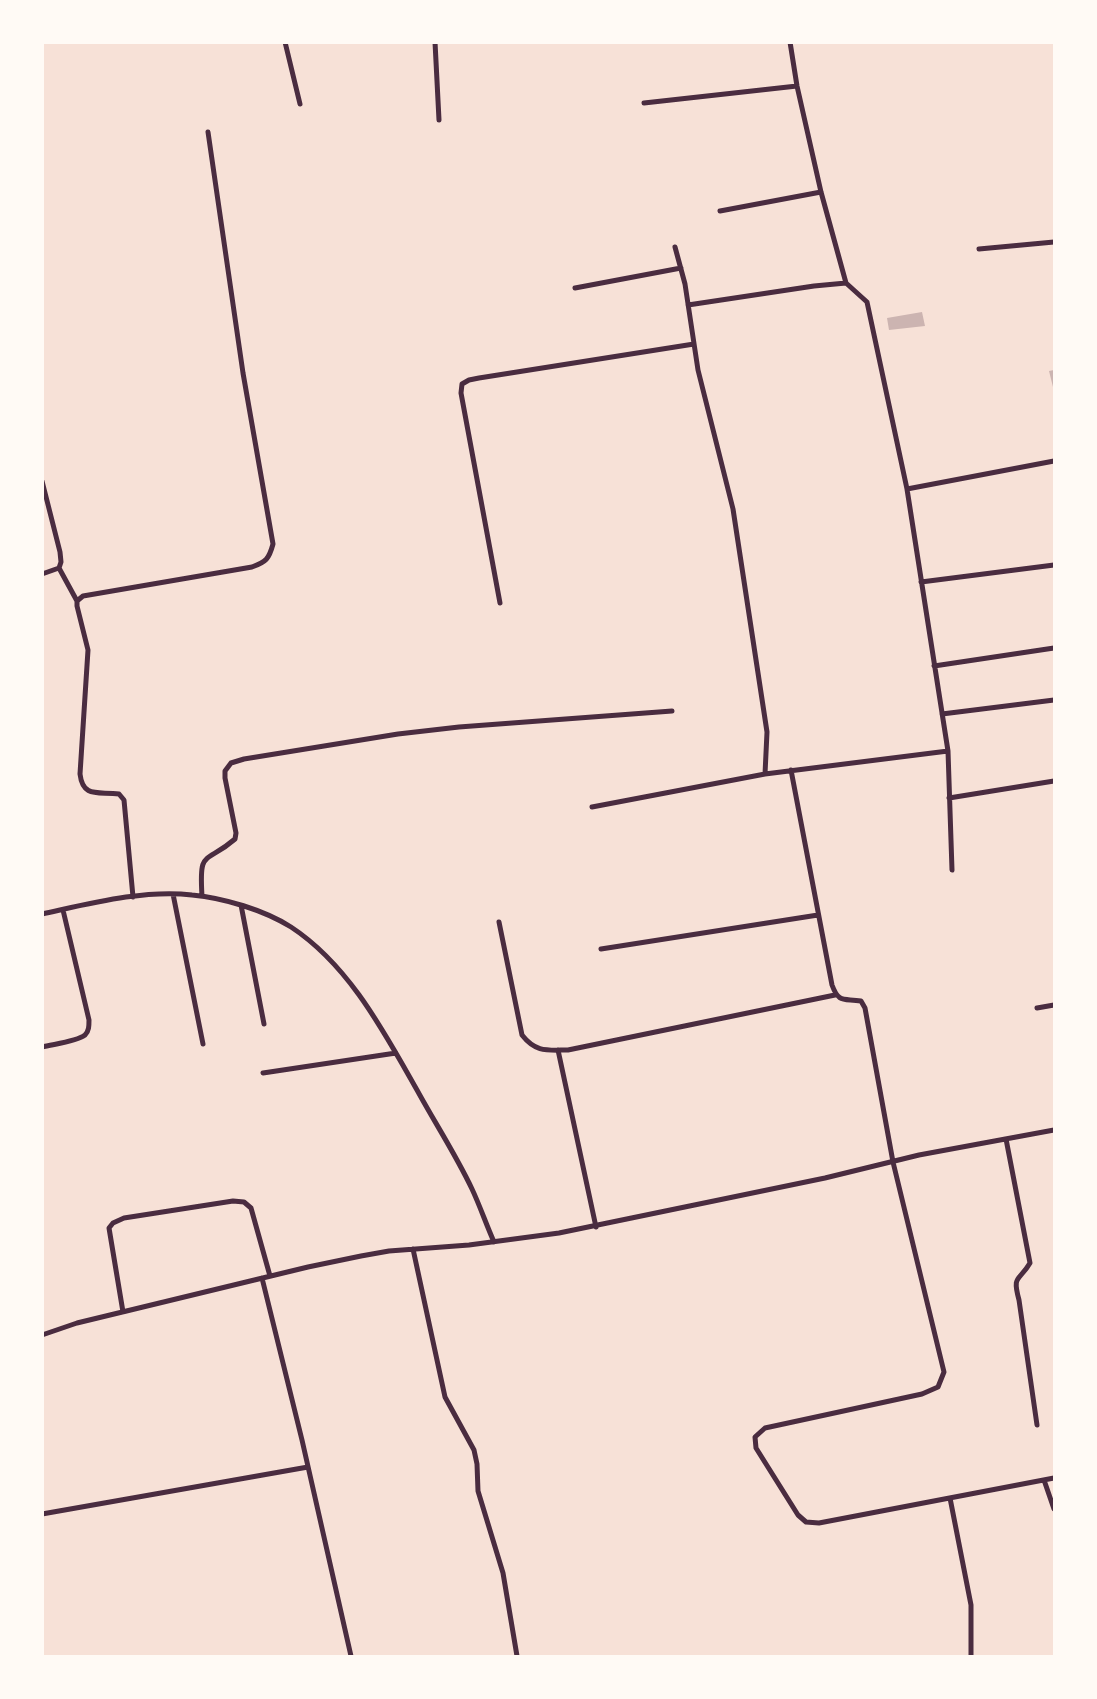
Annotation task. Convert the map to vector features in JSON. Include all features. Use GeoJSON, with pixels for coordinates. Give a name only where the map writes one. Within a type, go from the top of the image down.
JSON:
{"type":"FeatureCollection","features":[{"type":"Feature","properties":{"kind":"street"},"geometry":{"type":"LineString","coordinates":[[285,42],[300,104]]}},
{"type":"Feature","properties":{"kind":"street"},"geometry":{"type":"LineString","coordinates":[[435,42],[439,120]]}},
{"type":"Feature","properties":{"kind":"street"},"geometry":{"type":"LineString","coordinates":[[790,42],[797,86],[820,192],[846,283],[868,302],[907,489],[948,751],[952,870]]}},
{"type":"Feature","properties":{"kind":"street"},"geometry":{"type":"LineString","coordinates":[[644,103],[797,86]]}},
{"type":"Feature","properties":{"kind":"street"},"geometry":{"type":"LineString","coordinates":[[77,601],[84,596],[252,567],[264,563],[270,555],[273,544],[243,373],[208,132]]}},
{"type":"Feature","properties":{"kind":"street"},"geometry":{"type":"LineString","coordinates":[[720,211],[820,192]]}},
{"type":"Feature","properties":{"kind":"street"},"geometry":{"type":"LineString","coordinates":[[979,250],[1054,242]]}},
{"type":"Feature","properties":{"kind":"street"},"geometry":{"type":"LineString","coordinates":[[676,247],[688,305],[698,370],[733,509],[767,732],[765,774]]}},
{"type":"Feature","properties":{"kind":"street"},"geometry":{"type":"LineString","coordinates":[[575,288],[681,268]]}},
{"type":"Feature","properties":{"kind":"street"},"geometry":{"type":"LineString","coordinates":[[688,305],[846,283]]}},
{"type":"Feature","properties":{"kind":"street"},"geometry":{"type":"LineString","coordinates":[[500,603],[461,393],[462,384],[479,378],[694,344]]}},
{"type":"Feature","properties":{"kind":"street"},"geometry":{"type":"LineString","coordinates":[[907,489],[1054,461]]}},
{"type":"Feature","properties":{"kind":"street"},"geometry":{"type":"LineString","coordinates":[[42,481],[61,562],[58,568],[42,574]]}},
{"type":"Feature","properties":{"kind":"street"},"geometry":{"type":"LineString","coordinates":[[921,582],[1054,565]]}},
{"type":"Feature","properties":{"kind":"street"},"geometry":{"type":"LineString","coordinates":[[58,568],[77,601],[88,650],[80,774],[81,784],[86,790],[94,793],[119,794],[124,800],[133,897]]}},
{"type":"Feature","properties":{"kind":"street"},"geometry":{"type":"LineString","coordinates":[[934,666],[1054,648]]}},
{"type":"Feature","properties":{"kind":"street"},"geometry":{"type":"LineString","coordinates":[[942,714],[1054,700]]}},
{"type":"Feature","properties":{"kind":"street"},"geometry":{"type":"LineString","coordinates":[[202,896],[202,863],[208,856],[235,839],[236,833],[225,778],[225,771],[231,764],[244,759],[398,734],[459,727],[672,710]]}},
{"type":"Feature","properties":{"kind":"street"},"geometry":{"type":"LineString","coordinates":[[592,807],[765,774],[948,751]]}},
{"type":"Feature","properties":{"kind":"street"},"geometry":{"type":"LineString","coordinates":[[791,770],[832,985],[835,995],[842,1000],[861,1002],[865,1008],[893,1162],[944,1372],[938,1387],[922,1394],[765,1428],[755,1437],[756,1448],[790,1506],[806,1522],[820,1523],[1054,1478]]}},
{"type":"Feature","properties":{"kind":"street"},"geometry":{"type":"LineString","coordinates":[[949,798],[1054,781]]}},
{"type":"Feature","properties":{"kind":"street"},"geometry":{"type":"LineString","coordinates":[[173,894],[203,1044]]}},
{"type":"Feature","properties":{"kind":"street"},"geometry":{"type":"LineString","coordinates":[[42,914],[95,902],[173,894],[202,896],[241,905],[292,927],[340,971],[362,998],[396,1053],[461,1168],[494,1242]]}},
{"type":"Feature","properties":{"kind":"street"},"geometry":{"type":"LineString","coordinates":[[241,905],[264,1024]]}},
{"type":"Feature","properties":{"kind":"street"},"geometry":{"type":"LineString","coordinates":[[42,1047],[76,1039],[84,1036],[89,1030],[89,1020],[63,910]]}},
{"type":"Feature","properties":{"kind":"street"},"geometry":{"type":"LineString","coordinates":[[601,948],[818,915]]}},
{"type":"Feature","properties":{"kind":"street"},"geometry":{"type":"LineString","coordinates":[[499,922],[522,1035],[528,1044],[542,1051],[568,1050],[835,995]]}},
{"type":"Feature","properties":{"kind":"street"},"geometry":{"type":"LineString","coordinates":[[1037,1008],[1054,1005]]}},
{"type":"Feature","properties":{"kind":"street"},"geometry":{"type":"LineString","coordinates":[[558,1050],[596,1227]]}},
{"type":"Feature","properties":{"kind":"street"},"geometry":{"type":"LineString","coordinates":[[263,1073],[396,1053]]}},
{"type":"Feature","properties":{"kind":"street"},"geometry":{"type":"LineString","coordinates":[[42,1335],[77,1323],[361,1256],[559,1234],[826,1178],[919,1155],[1054,1130]]}},
{"type":"Feature","properties":{"kind":"street"},"geometry":{"type":"LineString","coordinates":[[1006,1139],[1030,1262],[1026,1269],[1017,1276],[1015,1285],[1019,1300],[1037,1425]]}},
{"type":"Feature","properties":{"kind":"street"},"geometry":{"type":"LineString","coordinates":[[123,1312],[109,1228],[113,1223],[124,1218],[244,1202],[251,1208],[270,1276]]}},
{"type":"Feature","properties":{"kind":"street"},"geometry":{"type":"LineString","coordinates":[[413,1249],[444,1397],[474,1450],[477,1464],[478,1491],[503,1572],[517,1656]]}},
{"type":"Feature","properties":{"kind":"street"},"geometry":{"type":"LineString","coordinates":[[262,1278],[308,1467],[350,1656]]}},
{"type":"Feature","properties":{"kind":"street"},"geometry":{"type":"LineString","coordinates":[[42,1514],[308,1467]]}},
{"type":"Feature","properties":{"kind":"street"},"geometry":{"type":"LineString","coordinates":[[1044,1480],[1054,1509]]}},
{"type":"Feature","properties":{"kind":"street"},"geometry":{"type":"LineString","coordinates":[[950,1498],[971,1605],[971,1656]]}},
{"type":"Feature","properties":{"kind":"building"},"geometry":{"type":"Polygon","coordinates":[[[922,312],[925,326],[889,330],[887,318],[922,312]]]}},
{"type":"Feature","properties":{"kind":"building"},"geometry":{"type":"Polygon","coordinates":[[[1054,370],[1054,391],[1049,371],[1054,370]]]}}]}
